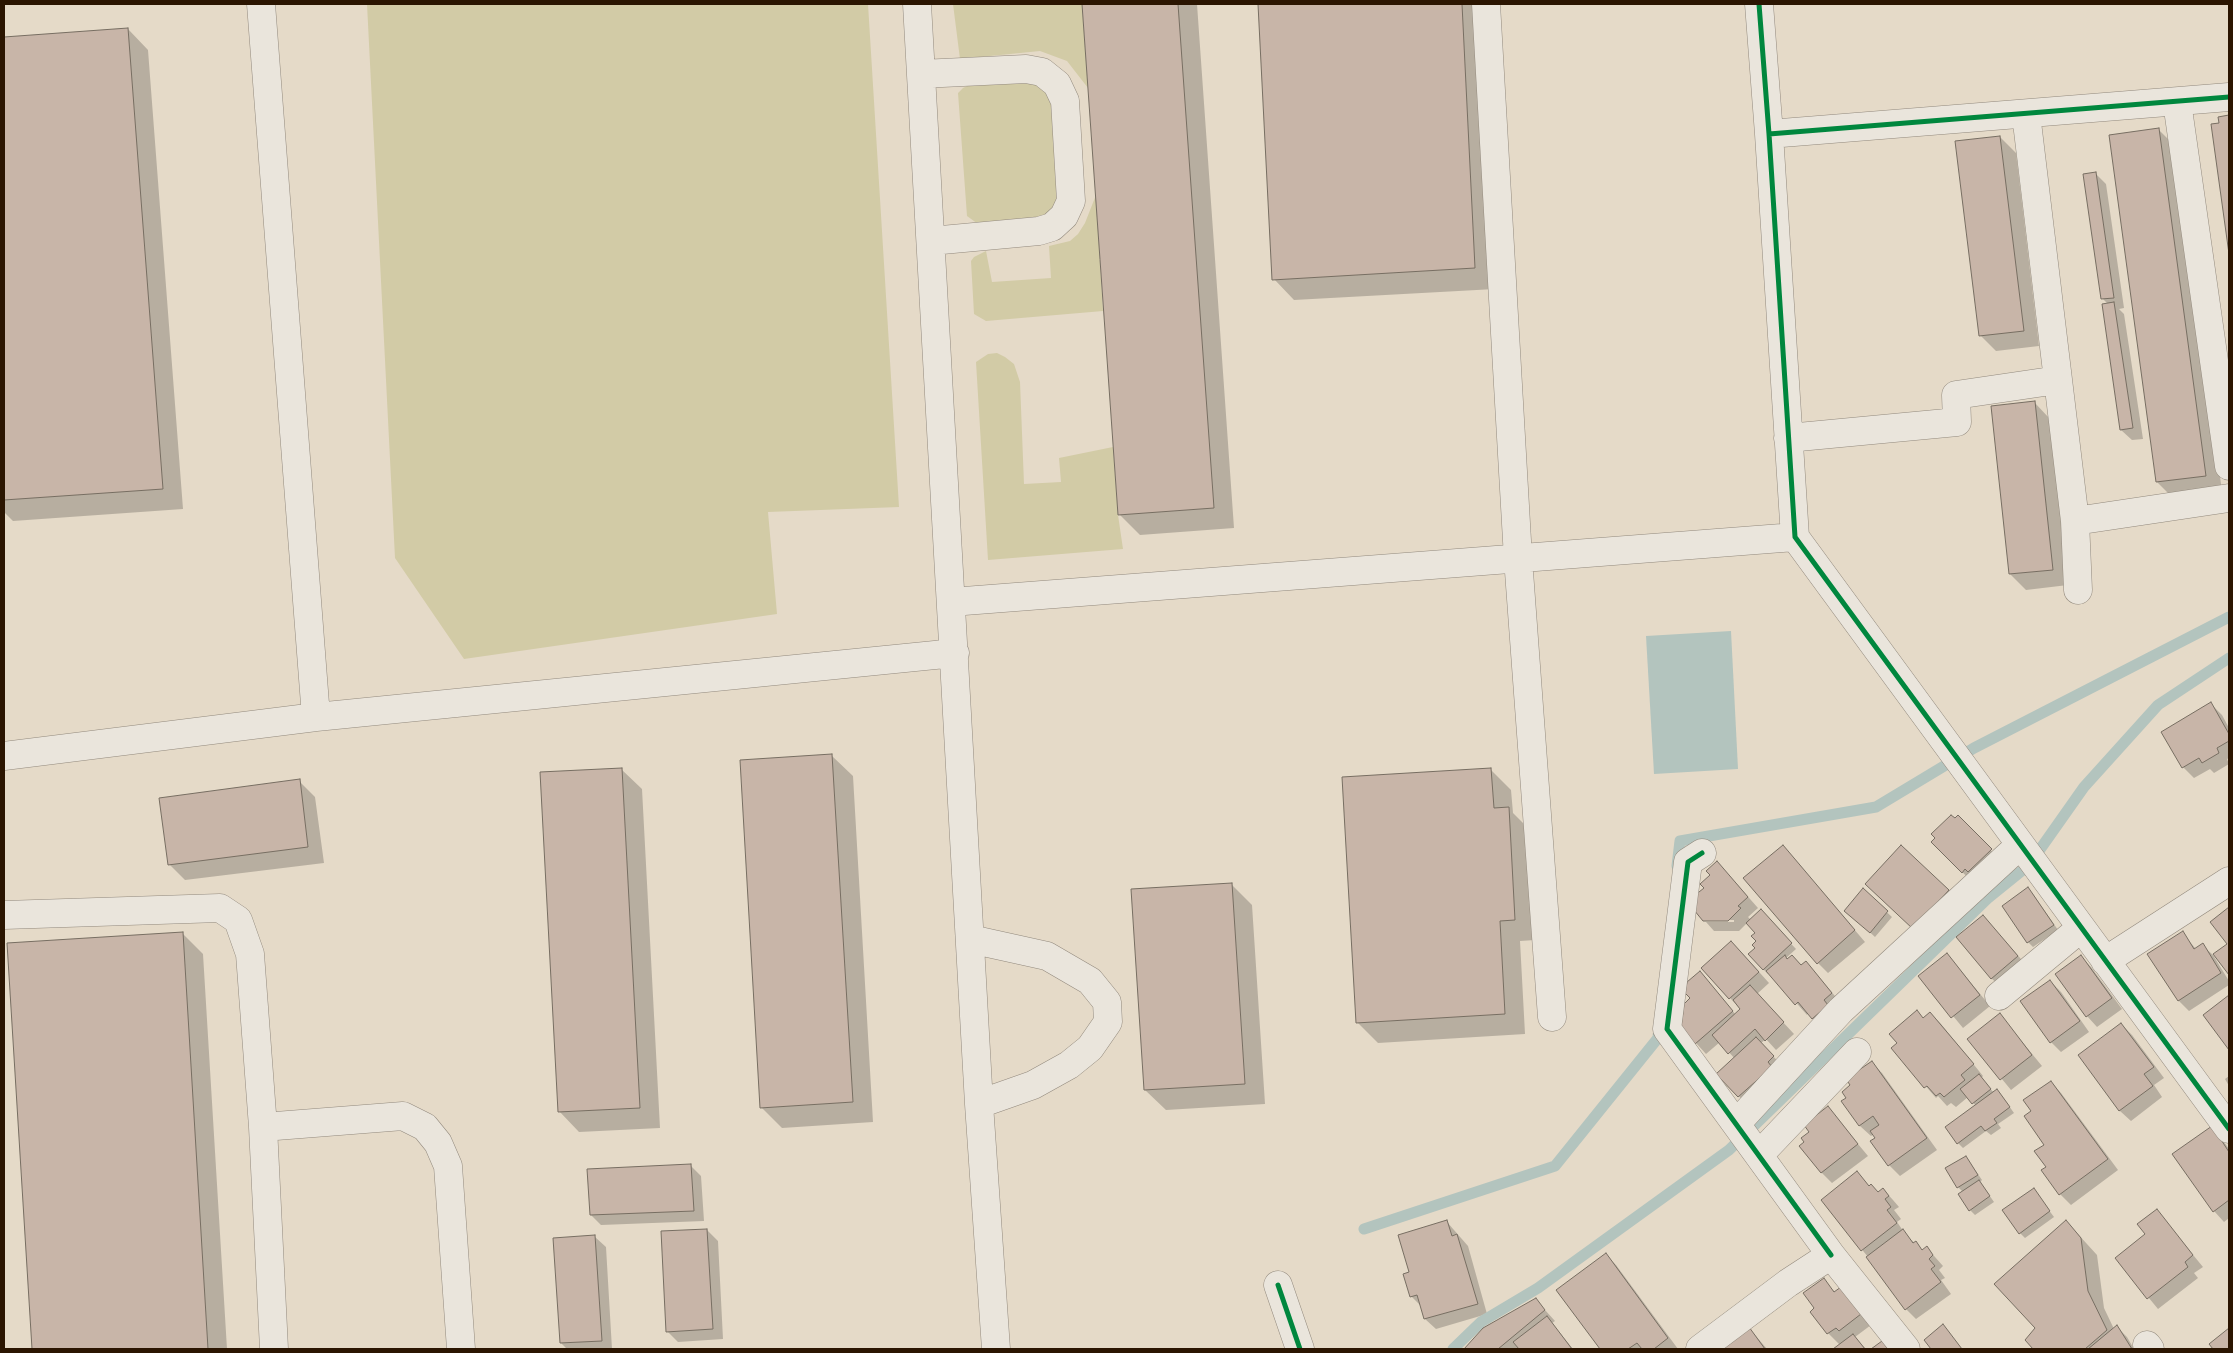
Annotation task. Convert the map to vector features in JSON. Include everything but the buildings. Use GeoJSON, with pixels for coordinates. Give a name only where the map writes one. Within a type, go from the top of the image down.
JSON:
{"type":"FeatureCollection","features":[{"type":"Feature","properties":{"kind":"street"},"geometry":{"type":"LineString","coordinates":[[261,4],[316,717]]}},
{"type":"Feature","properties":{"kind":"street"},"geometry":{"type":"LineString","coordinates":[[917,4],[979,1104],[996,1349]]}},
{"type":"Feature","properties":{"kind":"street"},"geometry":{"type":"LineString","coordinates":[[1486,4],[1518,558],[1552,1017]]}},
{"type":"Feature","properties":{"kind":"street"},"geometry":{"type":"LineString","coordinates":[[1759,4],[1795,537],[2229,1129]]}},
{"type":"Feature","properties":{"kind":"street"},"geometry":{"type":"LineString","coordinates":[[921,74],[1026,69],[1042,72],[1057,84],[1065,101],[1071,202],[1064,216],[1052,227],[1039,231],[931,241]]}},
{"type":"Feature","properties":{"kind":"street"},"geometry":{"type":"LineString","coordinates":[[1769,134],[2229,97]]}},
{"type":"Feature","properties":{"kind":"street"},"geometry":{"type":"LineString","coordinates":[[2177,102],[2229,466]]}},
{"type":"Feature","properties":{"kind":"street"},"geometry":{"type":"LineString","coordinates":[[2026,114],[2075,521],[2078,590]]}},
{"type":"Feature","properties":{"kind":"street"},"geometry":{"type":"LineString","coordinates":[[1788,438],[1957,422],[1956,395],[2058,380]]}},
{"type":"Feature","properties":{"kind":"street"},"geometry":{"type":"LineString","coordinates":[[2075,521],[2229,498]]}},
{"type":"Feature","properties":{"kind":"street"},"geometry":{"type":"LineString","coordinates":[[951,602],[1795,537]]}},
{"type":"Feature","properties":{"kind":"street"},"geometry":{"type":"LineString","coordinates":[[4,756],[316,717],[955,653]]}},
{"type":"Feature","properties":{"kind":"street"},"geometry":{"type":"LineString","coordinates":[[1736,1124],[1841,1010],[2020,844]]}},
{"type":"Feature","properties":{"kind":"street"},"geometry":{"type":"LineString","coordinates":[[1702,853],[1688,862],[1668,1029],[1831,1255],[1906,1349]]}},
{"type":"Feature","properties":{"kind":"street"},"geometry":{"type":"LineString","coordinates":[[2104,960],[2229,880]]}},
{"type":"Feature","properties":{"kind":"street"},"geometry":{"type":"LineString","coordinates":[[4,915],[220,908],[238,920],[250,954],[263,1127],[274,1349]]}},
{"type":"Feature","properties":{"kind":"street"},"geometry":{"type":"LineString","coordinates":[[1999,996],[2081,928]]}},
{"type":"Feature","properties":{"kind":"street"},"geometry":{"type":"LineString","coordinates":[[970,939],[1047,956],[1090,982],[1107,1002],[1108,1022],[1090,1048],[1069,1065],[1033,1085],[979,1104]]}},
{"type":"Feature","properties":{"kind":"street"},"geometry":{"type":"LineString","coordinates":[[1759,1155],[1857,1052]]}},
{"type":"Feature","properties":{"kind":"street"},"geometry":{"type":"LineString","coordinates":[[263,1127],[403,1116],[425,1127],[438,1143],[448,1166],[461,1349]]}},
{"type":"Feature","properties":{"kind":"street"},"geometry":{"type":"LineString","coordinates":[[1700,1349],[1788,1283],[1831,1255]]}},
{"type":"Feature","properties":{"kind":"street"},"geometry":{"type":"LineString","coordinates":[[1278,1285],[1300,1349]]}},
{"type":"Feature","properties":{"kind":"shaded area"},"geometry":{"type":"Polygon","coordinates":[[[367,4],[868,4],[899,507],[768,512],[777,614],[464,659],[395,558],[367,4]]]}},
{"type":"Feature","properties":{"kind":"shaded area"},"geometry":{"type":"Polygon","coordinates":[[[953,4],[1082,4],[1088,88],[1067,61],[1040,51],[960,59],[953,4]]]}},
{"type":"Feature","properties":{"kind":"shaded area"},"geometry":{"type":"Polygon","coordinates":[[[1033,81],[1048,88],[1054,100],[1061,201],[1044,218],[978,224],[967,216],[958,93],[971,84],[1033,81]]]}},
{"type":"Feature","properties":{"kind":"shaded area"},"geometry":{"type":"Polygon","coordinates":[[[1096,195],[1103,311],[986,321],[974,314],[971,261],[974,257],[986,251],[992,282],[1051,278],[1049,246],[1070,241],[1078,234],[1085,223],[1096,195]]]}},
{"type":"Feature","properties":{"kind":"shaded area"},"geometry":{"type":"Polygon","coordinates":[[[997,353],[1014,364],[1020,382],[1024,484],[1061,482],[1059,458],[1113,447],[1118,515],[1123,549],[988,560],[976,362],[988,354],[997,353]]]}},
{"type":"Feature","properties":{"kind":"shaded area"},"geometry":{"type":"Polygon","coordinates":[[[1731,631],[1738,769],[1654,774],[1646,636],[1731,631]]]}},
{"type":"Feature","properties":{"kind":"waterway"},"geometry":{"type":"LineString","coordinates":[[1677,866],[1680,841],[1876,807],[1974,748],[2229,617]]}},
{"type":"Feature","properties":{"kind":"waterway"},"geometry":{"type":"LineString","coordinates":[[1453,1349],[1481,1322],[1538,1288],[1729,1150],[1987,899],[2029,865],[2084,787],[2158,705],[2229,658]]}},
{"type":"Feature","properties":{"kind":"waterway"},"geometry":{"type":"LineString","coordinates":[[1364,1229],[1555,1166],[1658,1038],[1659,1026]]}},
{"type":"Feature","properties":{"kind":"cycle path"},"geometry":{"type":"LineString","coordinates":[[1759,4],[1795,537],[2229,1129]]}},
{"type":"Feature","properties":{"kind":"cycle path"},"geometry":{"type":"LineString","coordinates":[[1769,134],[2229,97]]}},
{"type":"Feature","properties":{"kind":"cycle path"},"geometry":{"type":"LineString","coordinates":[[1702,853],[1688,862],[1667,1029],[1831,1255]]}},
{"type":"Feature","properties":{"kind":"cycle path"},"geometry":{"type":"LineString","coordinates":[[1278,1285],[1300,1349]]}}]}
